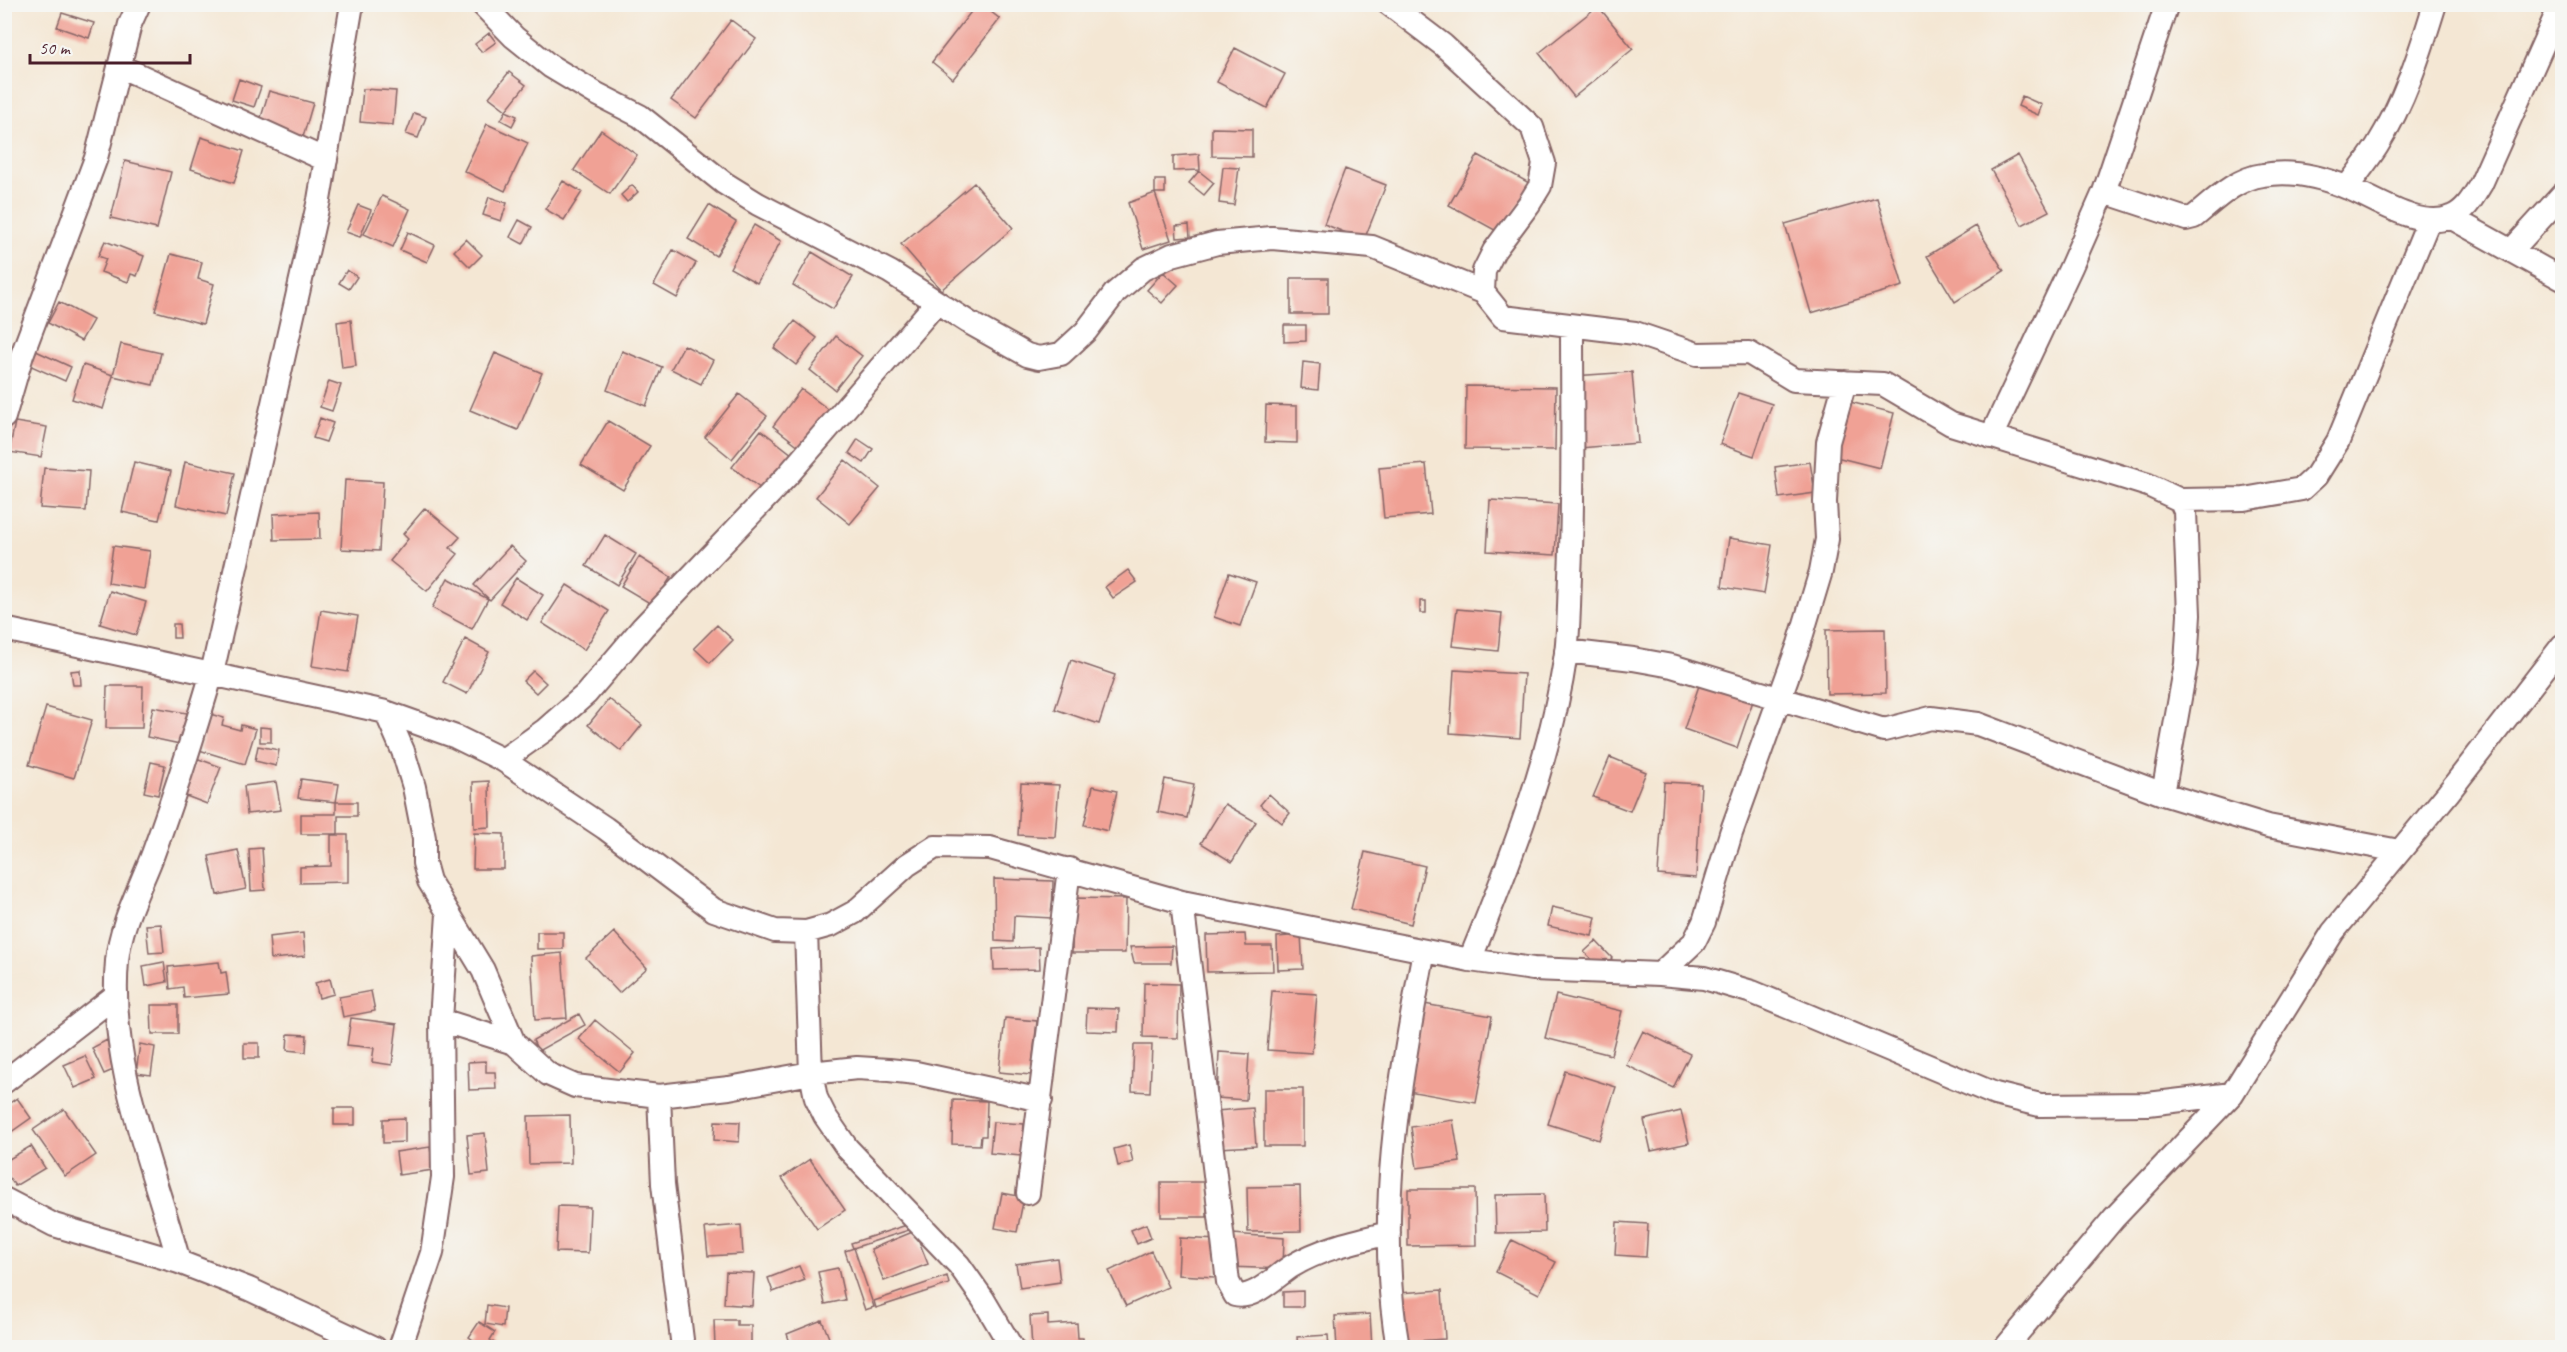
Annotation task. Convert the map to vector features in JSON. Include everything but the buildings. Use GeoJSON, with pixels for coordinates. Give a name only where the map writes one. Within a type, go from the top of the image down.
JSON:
{"type":"FeatureCollection","features":[{"type":"Feature","properties":{"kind":"street"},"geometry":{"type":"LineString","coordinates":[[4,417],[22,355],[96,158],[130,24],[139,4]]}},
{"type":"Feature","properties":{"kind":"street"},"geometry":{"type":"LineString","coordinates":[[179,1262],[140,1132],[128,1083],[115,996],[117,958],[128,918],[184,767],[212,673],[319,200],[352,4]]}},
{"type":"Feature","properties":{"kind":"street"},"geometry":{"type":"LineString","coordinates":[[482,4],[514,37],[550,66],[640,116],[724,183],[758,204],[890,272],[1012,348],[1039,358],[1061,354],[1086,331],[1115,293],[1143,269],[1172,255],[1217,243],[1272,238],[1372,247],[1483,292],[1503,317],[1635,333],[1697,354],[1749,353],[1794,380],[1883,384],[1951,424],[2148,485],[2180,500],[2244,499],[2302,489],[2316,476],[2338,441],[2440,219],[2467,207],[2481,184],[2561,4]]}},
{"type":"Feature","properties":{"kind":"street"},"geometry":{"type":"LineString","coordinates":[[1389,4],[1443,45],[1532,127],[1544,163],[1540,186],[1494,251],[1484,271],[1483,292]]}},
{"type":"Feature","properties":{"kind":"street"},"geometry":{"type":"LineString","coordinates":[[1991,437],[2104,192],[2167,4]]}},
{"type":"Feature","properties":{"kind":"street"},"geometry":{"type":"LineString","coordinates":[[2347,187],[2377,146],[2395,112],[2418,59],[2435,4]]}},
{"type":"Feature","properties":{"kind":"street"},"geometry":{"type":"LineString","coordinates":[[119,66],[326,160]]}},
{"type":"Feature","properties":{"kind":"street"},"geometry":{"type":"LineString","coordinates":[[2104,192],[2186,219],[2194,217],[2241,181],[2262,175],[2286,173],[2306,176],[2347,187],[2416,218],[2440,219],[2511,250],[2562,279]]}},
{"type":"Feature","properties":{"kind":"street"},"geometry":{"type":"LineString","coordinates":[[2511,250],[2562,195]]}},
{"type":"Feature","properties":{"kind":"street"},"geometry":{"type":"LineString","coordinates":[[503,760],[545,730],[586,694],[643,627],[803,459],[937,302]]}},
{"type":"Feature","properties":{"kind":"street"},"geometry":{"type":"LineString","coordinates":[[1470,960],[1504,876],[1531,796],[1555,714],[1566,651],[1571,520],[1572,326]]}},
{"type":"Feature","properties":{"kind":"street"},"geometry":{"type":"LineString","coordinates":[[1660,974],[1694,942],[1704,922],[1731,833],[1799,644],[1821,571],[1827,539],[1825,502],[1828,442],[1845,382]]}},
{"type":"Feature","properties":{"kind":"street"},"geometry":{"type":"LineString","coordinates":[[2163,794],[2186,664],[2189,615],[2185,511],[2180,500]]}},
{"type":"Feature","properties":{"kind":"street"},"geometry":{"type":"LineString","coordinates":[[4,629],[386,712],[456,736],[503,760],[605,828],[714,910],[775,931],[806,932],[831,925],[855,912],[907,865],[935,847],[990,848],[1182,902],[1470,960],[1533,969],[1704,978],[1752,992],[1995,1094],[2040,1105],[2148,1104],[2232,1094]]}},
{"type":"Feature","properties":{"kind":"street"},"geometry":{"type":"LineString","coordinates":[[2005,1347],[2114,1218],[2232,1094],[2333,932],[2448,793],[2562,646]]}},
{"type":"Feature","properties":{"kind":"street"},"geometry":{"type":"LineString","coordinates":[[1566,651],[1672,666],[1884,730],[1931,718],[1978,724],[2163,794],[2268,826],[2399,851]]}},
{"type":"Feature","properties":{"kind":"street"},"geometry":{"type":"LineString","coordinates":[[386,712],[414,787],[424,838],[424,863],[429,881],[483,970],[514,1043],[548,1074],[575,1086],[658,1096],[729,1088],[811,1073],[856,1068],[898,1071],[1041,1100]]}},
{"type":"Feature","properties":{"kind":"street"},"geometry":{"type":"LineString","coordinates":[[1028,1193],[1069,869]]}},
{"type":"Feature","properties":{"kind":"street"},"geometry":{"type":"LineString","coordinates":[[1182,902],[1216,1188],[1231,1291],[1235,1295],[1246,1295],[1294,1265],[1339,1244],[1389,1233]]}},
{"type":"Feature","properties":{"kind":"street"},"geometry":{"type":"LineString","coordinates":[[400,1347],[432,1253],[443,1177],[441,1020],[448,914]]}},
{"type":"Feature","properties":{"kind":"street"},"geometry":{"type":"LineString","coordinates":[[806,932],[811,1073],[816,1098],[825,1116],[847,1148],[959,1265],[1012,1347]]}},
{"type":"Feature","properties":{"kind":"street"},"geometry":{"type":"LineString","coordinates":[[1398,1347],[1390,1306],[1389,1233],[1396,1116],[1404,1054],[1424,951]]}},
{"type":"Feature","properties":{"kind":"street"},"geometry":{"type":"LineString","coordinates":[[4,1082],[115,996]]}},
{"type":"Feature","properties":{"kind":"street"},"geometry":{"type":"LineString","coordinates":[[441,1020],[514,1043]]}},
{"type":"Feature","properties":{"kind":"street"},"geometry":{"type":"LineString","coordinates":[[658,1096],[663,1184],[683,1347]]}},
{"type":"Feature","properties":{"kind":"street"},"geometry":{"type":"LineString","coordinates":[[4,1199],[54,1225],[179,1262],[249,1289],[375,1347]]}}]}
